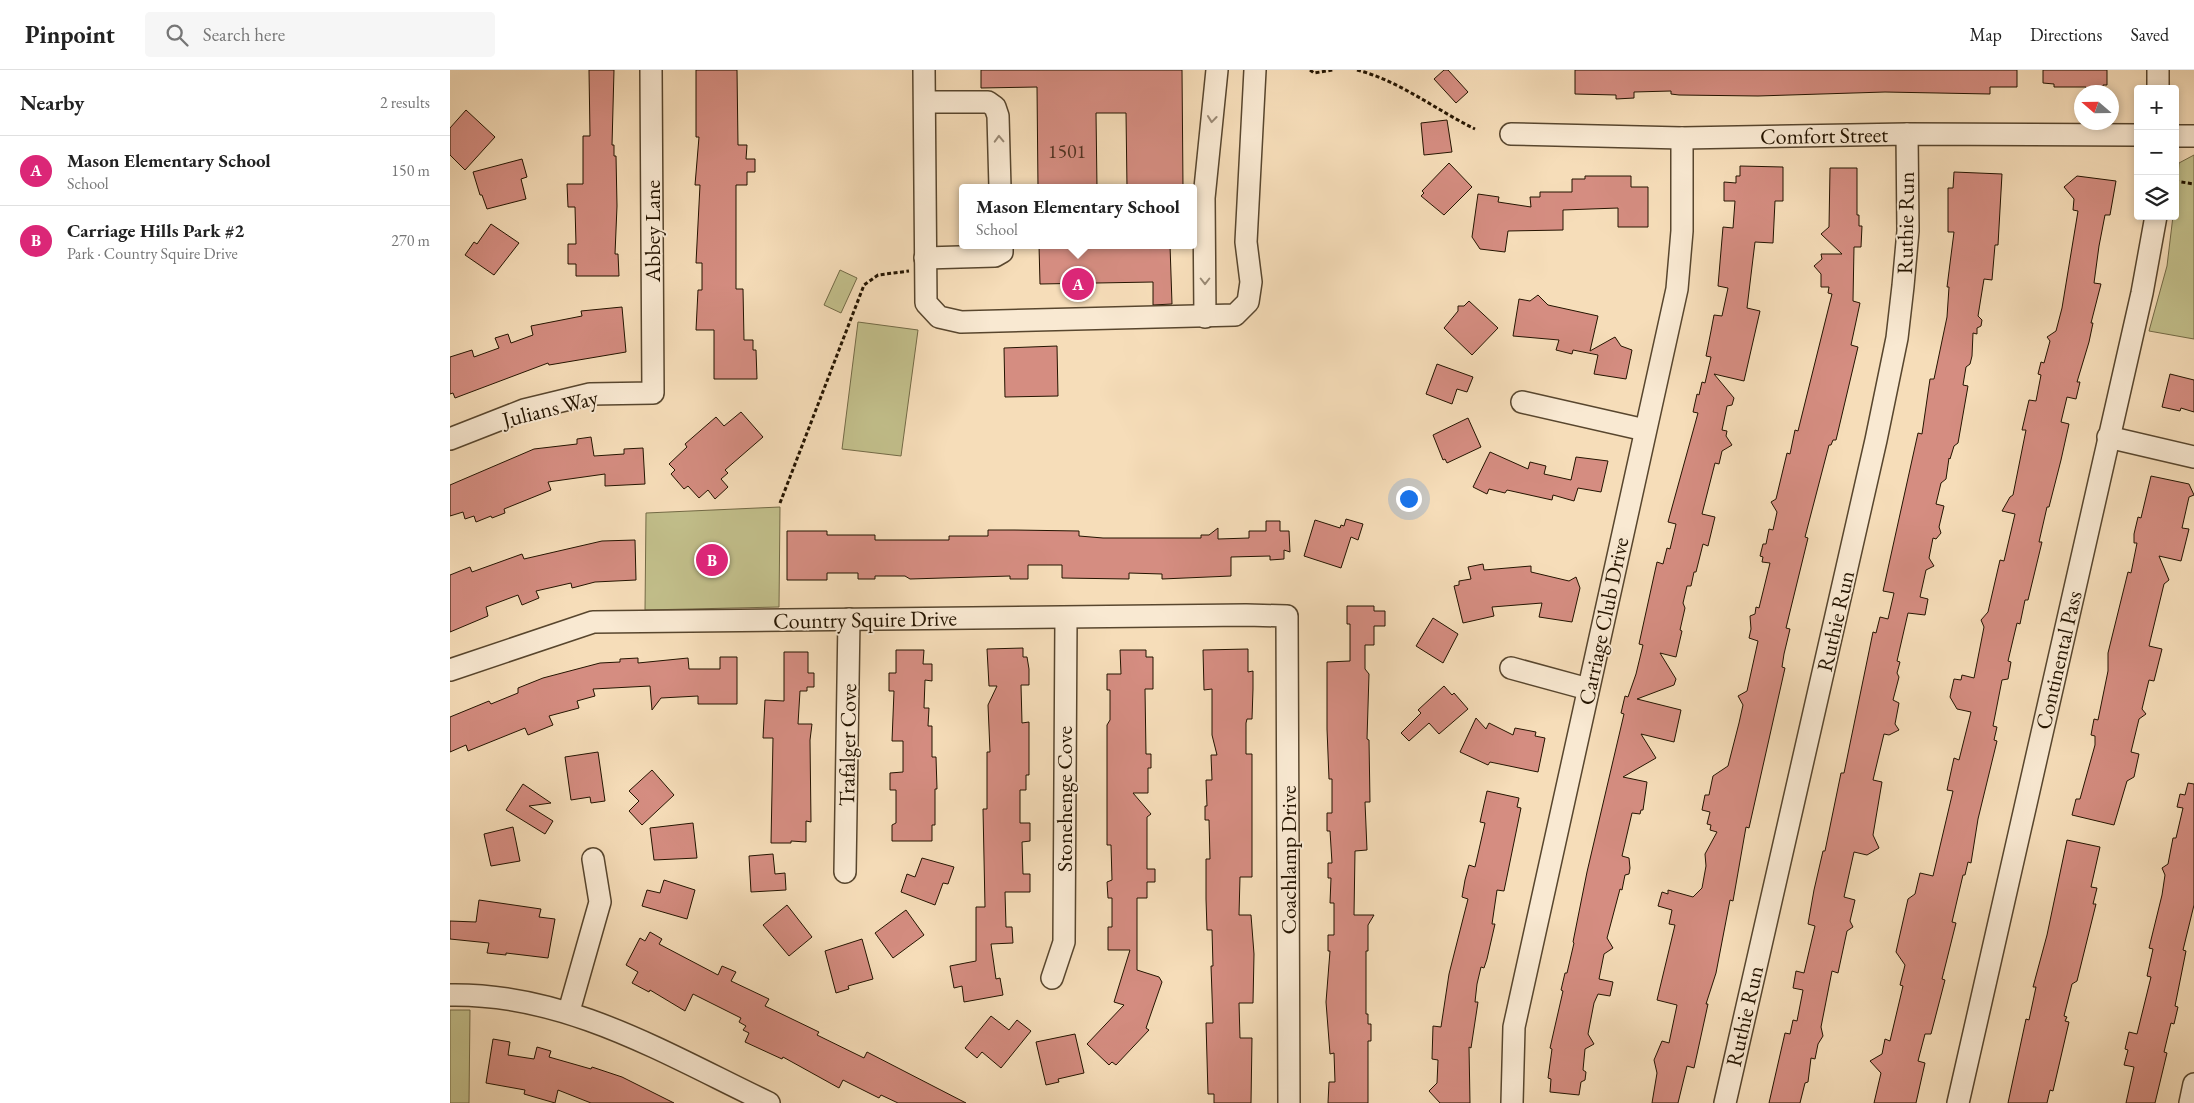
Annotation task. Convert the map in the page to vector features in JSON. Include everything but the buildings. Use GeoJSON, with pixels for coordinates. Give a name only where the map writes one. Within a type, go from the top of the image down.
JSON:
{"type":"FeatureCollection","features":[{"type":"Feature","properties":{"kind":"street","name":"Abbey Lane"},"geometry":{"type":"LineString","coordinates":[[652,70],[653,393]]}},
{"type":"Feature","properties":{"kind":"street"},"geometry":{"type":"LineString","coordinates":[[924,70],[926,303],[939,317],[961,322],[1235,315],[1248,302],[1251,282],[1246,242],[1255,70]]}},
{"type":"Feature","properties":{"kind":"street"},"geometry":{"type":"LineString","coordinates":[[1205,317],[1204,198],[1217,70]]}},
{"type":"Feature","properties":{"kind":"street"},"geometry":{"type":"LineString","coordinates":[[2158,70],[2158,85]]}},
{"type":"Feature","properties":{"kind":"street"},"geometry":{"type":"LineString","coordinates":[[925,102],[988,102],[995,107],[998,116],[1000,184]]}},
{"type":"Feature","properties":{"kind":"street","name":"Comfort Street"},"geometry":{"type":"LineString","coordinates":[[1511,134],[1682,138],[1907,134],[2134,135]]}},
{"type":"Feature","properties":{"kind":"street","name":"Ruthie Run"},"geometry":{"type":"LineString","coordinates":[[1725,1103],[1876,440],[1897,338],[1908,231],[1907,134]]}},
{"type":"Feature","properties":{"kind":"street"},"geometry":{"type":"LineString","coordinates":[[2179,136],[2194,136]]}},
{"type":"Feature","properties":{"kind":"street","name":"Carriage Club Drive"},"geometry":{"type":"LineString","coordinates":[[1512,1103],[1514,1027],[1677,289],[1682,231],[1682,138]]}},
{"type":"Feature","properties":{"kind":"street","name":"Continental Pass"},"geometry":{"type":"LineString","coordinates":[[1958,1103],[2142,293],[2155,220]]}},
{"type":"Feature","properties":{"kind":"street"},"geometry":{"type":"LineString","coordinates":[[925,265],[995,256],[1002,252],[1002,249]]}},
{"type":"Feature","properties":{"kind":"street","name":"Julians Way"},"geometry":{"type":"LineString","coordinates":[[450,439],[524,410],[590,394],[653,393]]}},
{"type":"Feature","properties":{"kind":"street"},"geometry":{"type":"LineString","coordinates":[[1522,402],[1645,430]]}},
{"type":"Feature","properties":{"kind":"street"},"geometry":{"type":"LineString","coordinates":[[2108,437],[2194,456]]}},
{"type":"Feature","properties":{"kind":"street","name":"Country Squire Drive"},"geometry":{"type":"LineString","coordinates":[[450,670],[593,622],[1287,616]]}},
{"type":"Feature","properties":{"kind":"street","name":"Coachlamp Drive"},"geometry":{"type":"LineString","coordinates":[[1287,616],[1289,1103]]}},
{"type":"Feature","properties":{"kind":"street","name":"Stonehenge Cove"},"geometry":{"type":"LineString","coordinates":[[1052,978],[1064,942],[1066,618]]}},
{"type":"Feature","properties":{"kind":"street","name":"Trafalger Cove"},"geometry":{"type":"LineString","coordinates":[[845,872],[849,619]]}},
{"type":"Feature","properties":{"kind":"street"},"geometry":{"type":"LineString","coordinates":[[1511,668],[1588,689]]}},
{"type":"Feature","properties":{"kind":"street"},"geometry":{"type":"LineString","coordinates":[[569,1012],[600,902],[593,859]]}},
{"type":"Feature","properties":{"kind":"street"},"geometry":{"type":"LineString","coordinates":[[450,995],[473,994],[528,1001],[569,1012],[622,1032],[769,1103]]}},
{"type":"Feature","properties":{"kind":"street"},"geometry":{"type":"LineString","coordinates":[[2190,1103],[2194,1084]]}},
{"type":"Feature","properties":{"kind":"path"},"geometry":{"type":"LineString","coordinates":[[1310,70],[1314,73],[1333,70]]}},
{"type":"Feature","properties":{"kind":"path"},"geometry":{"type":"LineString","coordinates":[[1357,70],[1381,79],[1439,108],[1475,129]]}},
{"type":"Feature","properties":{"kind":"path"},"geometry":{"type":"LineString","coordinates":[[2179,182],[2194,184]]}},
{"type":"Feature","properties":{"kind":"path"},"geometry":{"type":"LineString","coordinates":[[780,503],[864,285],[878,275],[925,265]]}},
{"type":"Feature","properties":{"kind":"shaded area"},"geometry":{"type":"Polygon","coordinates":[[[2194,155],[2194,339],[2149,331],[2167,266],[2173,220],[2179,220],[2179,163],[2194,155]]]}},
{"type":"Feature","properties":{"kind":"shaded area"},"geometry":{"type":"Polygon","coordinates":[[[840,270],[857,278],[841,313],[824,305],[840,270]]]}},
{"type":"Feature","properties":{"kind":"shaded area"},"geometry":{"type":"Polygon","coordinates":[[[858,322],[918,330],[901,456],[842,449],[858,322]]]}},
{"type":"Feature","properties":{"kind":"shaded area"},"geometry":{"type":"Polygon","coordinates":[[[780,507],[779,607],[645,610],[646,513],[780,507]]]}},
{"type":"Feature","properties":{"kind":"shaded area"},"geometry":{"type":"Polygon","coordinates":[[[450,1010],[470,1010],[469,1103],[450,1103],[450,1010]]]}},
{"type":"Feature","properties":{"kind":"place","name":"Mason Elementary School"},"geometry":{"type":"Point","coordinates":[1078,284]}},
{"type":"Feature","properties":{"kind":"place","name":"Carriage Hills Park #2"},"geometry":{"type":"Point","coordinates":[712,560]}}]}
